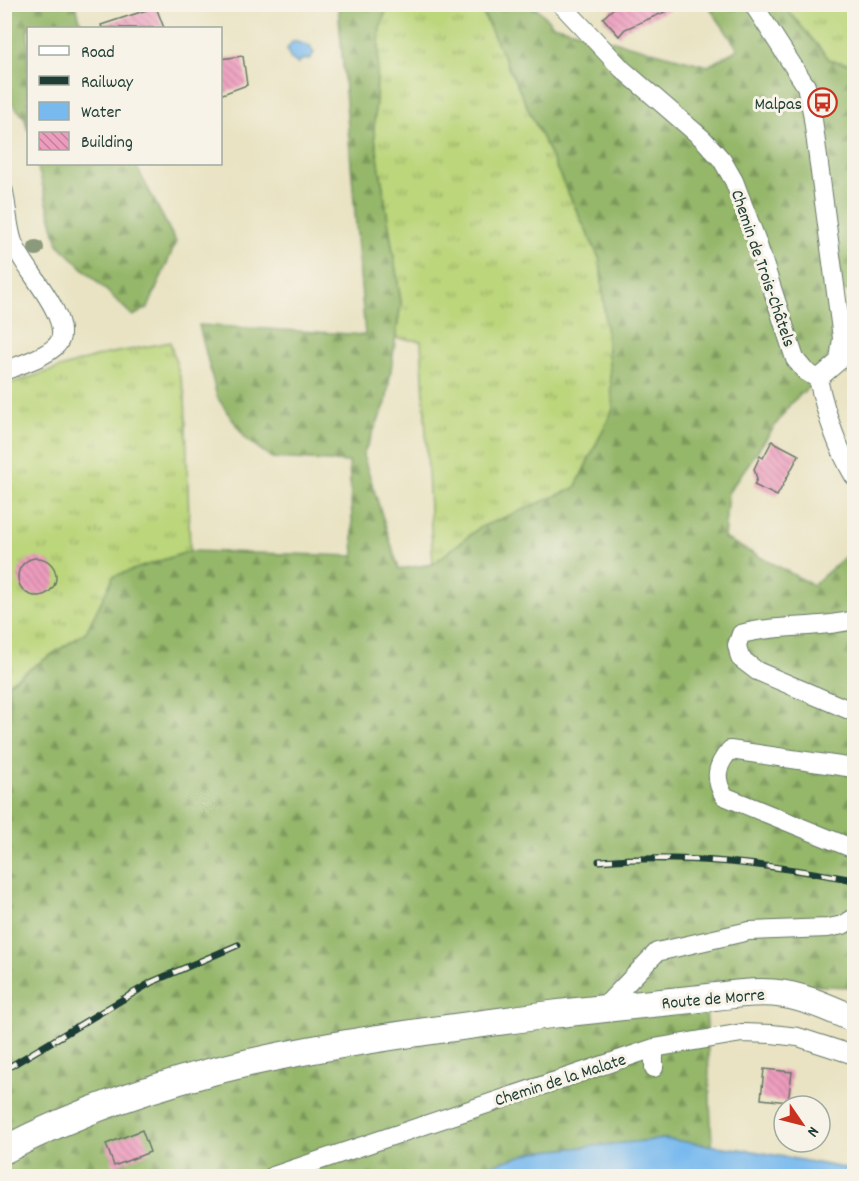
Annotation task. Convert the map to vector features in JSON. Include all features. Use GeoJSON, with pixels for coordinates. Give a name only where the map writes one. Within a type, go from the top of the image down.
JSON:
{"type":"FeatureCollection","features":[{"type":"Feature","properties":{"kind":"main road","name":"Route de Morre"},"geometry":{"type":"LineString","coordinates":[[4,1150],[69,1118],[144,1090],[278,1054],[350,1042],[603,1008],[773,993],[810,1001],[855,1019]]}},
{"type":"Feature","properties":{"kind":"street","name":"Chemin de Trois-Châtels"},"geometry":{"type":"LineString","coordinates":[[561,4],[622,69],[703,139],[722,160],[734,182],[756,239],[795,359],[805,371],[818,379]]}},
{"type":"Feature","properties":{"kind":"street"},"geometry":{"type":"LineString","coordinates":[[753,4],[806,86],[812,112],[847,362],[818,379],[827,418],[844,460],[855,476]]}},
{"type":"Feature","properties":{"kind":"street"},"geometry":{"type":"LineString","coordinates":[[4,192],[13,240],[25,266],[50,299],[60,320],[60,339],[54,348],[35,359],[4,371]]}},
{"type":"Feature","properties":{"kind":"street"},"geometry":{"type":"LineString","coordinates":[[855,620],[830,626],[759,629],[741,634],[737,645],[740,658],[757,671],[855,712]]}},
{"type":"Feature","properties":{"kind":"street"},"geometry":{"type":"LineString","coordinates":[[855,768],[730,750],[721,761],[716,773],[724,796],[855,849]]}},
{"type":"Feature","properties":{"kind":"street"},"geometry":{"type":"LineString","coordinates":[[603,1008],[657,952],[749,931],[828,928],[843,925],[855,918]]}},
{"type":"Feature","properties":{"kind":"street","name":"Chemin de la Malate"},"geometry":{"type":"LineString","coordinates":[[273,1176],[654,1048],[742,1033],[772,1034],[798,1037],[855,1055]]}},
{"type":"Feature","properties":{"kind":"street"},"geometry":{"type":"LineString","coordinates":[[654,1048],[654,1068]]}},
{"type":"Feature","properties":{"kind":"green space"},"geometry":{"type":"Polygon","coordinates":[[[4,5],[76,5],[82,27],[27,27],[27,127],[25,118],[5,96],[4,5]]]}},
{"type":"Feature","properties":{"kind":"green space"},"geometry":{"type":"Polygon","coordinates":[[[338,5],[388,5],[380,28],[374,131],[401,302],[386,403],[363,455],[399,569],[433,564],[479,528],[575,488],[613,409],[600,260],[479,5],[534,5],[553,25],[708,66],[738,49],[708,5],[783,5],[830,60],[854,65],[854,290],[829,293],[836,339],[818,379],[791,403],[728,493],[724,538],[813,585],[854,549],[854,987],[705,982],[712,1146],[664,1139],[534,1152],[456,1176],[5,1176],[4,726],[10,721],[9,683],[86,632],[114,576],[190,551],[354,556],[349,462],[272,458],[246,439],[217,397],[199,325],[365,335],[338,5]]]}},
{"type":"Feature","properties":{"kind":"green space"},"geometry":{"type":"Polygon","coordinates":[[[388,5],[479,5],[600,260],[613,409],[575,488],[479,528],[433,564],[421,341],[396,338],[401,302],[374,131],[380,28],[388,5]]]}},
{"type":"Feature","properties":{"kind":"green space"},"geometry":{"type":"Polygon","coordinates":[[[783,5],[854,5],[854,65],[830,60],[783,5]]]}},
{"type":"Feature","properties":{"kind":"green space"},"geometry":{"type":"Polygon","coordinates":[[[37,165],[136,165],[176,242],[148,308],[133,316],[58,244],[37,165]]]}},
{"type":"Feature","properties":{"kind":"green space"},"geometry":{"type":"Polygon","coordinates":[[[170,342],[185,394],[190,551],[114,576],[86,632],[9,683],[10,721],[5,726],[5,385],[102,355],[170,342]]]}},
{"type":"Feature","properties":{"kind":"water"},"geometry":{"type":"Polygon","coordinates":[[[293,41],[310,46],[314,53],[310,59],[301,60],[298,64],[290,58],[287,49],[293,41]]]}},
{"type":"Feature","properties":{"kind":"water"},"geometry":{"type":"Polygon","coordinates":[[[664,1139],[753,1151],[849,1169],[854,1171],[854,1176],[456,1176],[534,1152],[664,1139]]]}},
{"type":"Feature","properties":{"kind":"building"},"geometry":{"type":"Polygon","coordinates":[[[618,4],[683,4],[625,29],[619,36],[603,18],[618,4]]]}},
{"type":"Feature","properties":{"kind":"building"},"geometry":{"type":"Polygon","coordinates":[[[156,7],[164,27],[102,27],[101,25],[156,7]]]}},
{"type":"Feature","properties":{"kind":"building"},"geometry":{"type":"Polygon","coordinates":[[[243,56],[247,85],[222,94],[222,59],[243,56]]]}},
{"type":"Feature","properties":{"kind":"building"},"geometry":{"type":"Polygon","coordinates":[[[772,441],[799,455],[777,496],[754,485],[757,479],[754,469],[760,456],[763,458],[772,441]]]}},
{"type":"Feature","properties":{"kind":"building"},"geometry":{"type":"Polygon","coordinates":[[[37,558],[50,564],[56,577],[50,590],[37,596],[24,590],[18,577],[24,564],[37,558]]]}},
{"type":"Feature","properties":{"kind":"building"},"geometry":{"type":"Polygon","coordinates":[[[764,1069],[792,1072],[789,1094],[772,1094],[772,1100],[761,1099],[764,1069]]]}},
{"type":"Feature","properties":{"kind":"building"},"geometry":{"type":"Polygon","coordinates":[[[142,1130],[150,1152],[114,1166],[106,1144],[142,1130]]]}},
{"type":"Feature","properties":{"kind":"railway"},"geometry":{"type":"LineString","coordinates":[[599,861],[663,859],[727,862],[790,869],[854,880]]}},
{"type":"Feature","properties":{"kind":"railway"},"geometry":{"type":"LineString","coordinates":[[4,1070],[152,982],[238,945]]}},
{"type":"Feature","properties":{"kind":"place","name":"Malpas"},"geometry":{"type":"Point","coordinates":[823,103]}}]}
